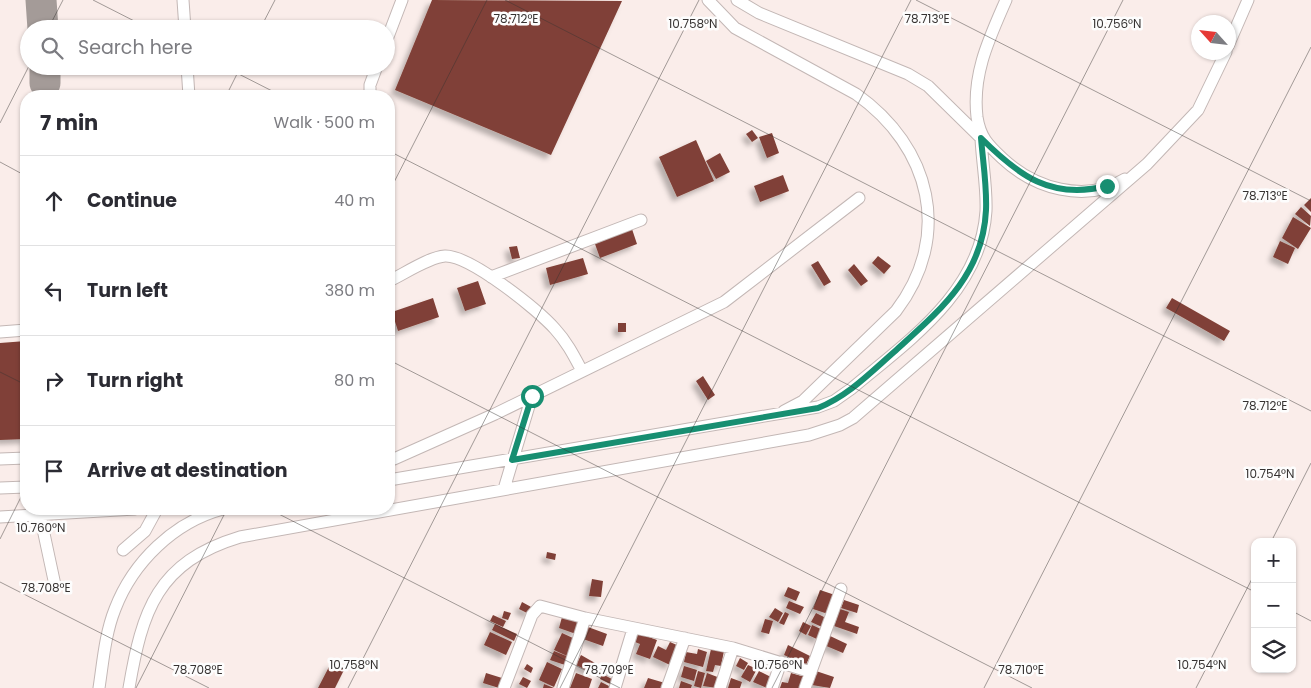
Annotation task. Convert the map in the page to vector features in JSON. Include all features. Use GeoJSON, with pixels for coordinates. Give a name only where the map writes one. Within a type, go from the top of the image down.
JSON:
{"type":"FeatureCollection","features":[{"type":"Feature","properties":{"kind":"street"},"geometry":{"type":"LineString","coordinates":[[183,0],[184,20]]}},
{"type":"Feature","properties":{"kind":"street"},"geometry":{"type":"LineString","coordinates":[[394,20],[402,0]]}},
{"type":"Feature","properties":{"kind":"street"},"geometry":{"type":"LineString","coordinates":[[708,0],[735,28],[856,94],[876,109],[897,133],[917,165],[928,202],[927,246],[921,270],[909,295],[896,312],[803,401],[789,409],[764,418]]}},
{"type":"Feature","properties":{"kind":"street"},"geometry":{"type":"LineString","coordinates":[[737,0],[759,13],[908,74],[928,86],[1017,171],[1038,183],[1061,190],[1076,191],[1107,186],[1122,180],[1148,164]]}},
{"type":"Feature","properties":{"kind":"street"},"geometry":{"type":"LineString","coordinates":[[395,479],[803,412],[834,401],[864,378],[952,298],[966,278],[976,257],[983,234],[986,210],[981,138],[977,117],[978,73],[982,58],[1006,0]]}},
{"type":"Feature","properties":{"kind":"street"},"geometry":{"type":"LineString","coordinates":[[1236,28],[1248,0]]}},
{"type":"Feature","properties":{"kind":"street"},"geometry":{"type":"LineString","coordinates":[[395,509],[809,435],[840,425],[869,406],[1148,164],[1198,110],[1222,60]]}},
{"type":"Feature","properties":{"kind":"street"},"geometry":{"type":"LineString","coordinates":[[187,75],[188,90]]}},
{"type":"Feature","properties":{"kind":"street"},"geometry":{"type":"LineString","coordinates":[[370,90],[374,75]]}},
{"type":"Feature","properties":{"kind":"street"},"geometry":{"type":"LineString","coordinates":[[395,459],[532,396],[724,302],[859,198]]}},
{"type":"Feature","properties":{"kind":"street"},"geometry":{"type":"LineString","coordinates":[[492,277],[641,220]]}},
{"type":"Feature","properties":{"kind":"street"},"geometry":{"type":"LineString","coordinates":[[395,278],[444,256],[468,263],[492,277],[555,329],[571,349],[582,372]]}},
{"type":"Feature","properties":{"kind":"street"},"geometry":{"type":"LineString","coordinates":[[0,332],[20,330]]}},
{"type":"Feature","properties":{"kind":"street"},"geometry":{"type":"LineString","coordinates":[[504,490],[532,396]]}},
{"type":"Feature","properties":{"kind":"street"},"geometry":{"type":"LineString","coordinates":[[0,459],[20,458]]}},
{"type":"Feature","properties":{"kind":"street"},"geometry":{"type":"LineString","coordinates":[[0,488],[20,487]]}},
{"type":"Feature","properties":{"kind":"street"},"geometry":{"type":"LineString","coordinates":[[0,517],[40,515],[55,586]]}},
{"type":"Feature","properties":{"kind":"street"},"geometry":{"type":"LineString","coordinates":[[123,550],[145,531],[154,515]]}},
{"type":"Feature","properties":{"kind":"street"},"geometry":{"type":"LineString","coordinates":[[99,688],[115,610],[137,569],[156,548],[179,529],[193,520],[207,515]]}},
{"type":"Feature","properties":{"kind":"street"},"geometry":{"type":"LineString","coordinates":[[129,688],[137,640],[147,611],[174,572],[223,542],[240,537],[364,515]]}},
{"type":"Feature","properties":{"kind":"street"},"geometry":{"type":"LineString","coordinates":[[806,688],[842,589]]}},
{"type":"Feature","properties":{"kind":"street"},"geometry":{"type":"LineString","coordinates":[[504,688],[532,615],[540,606],[633,629],[732,648],[811,672]]}},
{"type":"Feature","properties":{"kind":"street"},"geometry":{"type":"LineString","coordinates":[[563,688],[585,618]]}},
{"type":"Feature","properties":{"kind":"street"},"geometry":{"type":"LineString","coordinates":[[615,688],[633,629]]}},
{"type":"Feature","properties":{"kind":"street"},"geometry":{"type":"LineString","coordinates":[[667,688],[685,638]]}},
{"type":"Feature","properties":{"kind":"street"},"geometry":{"type":"LineString","coordinates":[[720,688],[732,648]]}},
{"type":"Feature","properties":{"kind":"street"},"geometry":{"type":"LineString","coordinates":[[772,688],[780,662]]}},
{"type":"Feature","properties":{"kind":"building"},"geometry":{"type":"Polygon","coordinates":[[[432,0],[622,1],[551,155],[395,90],[432,0]]]}},
{"type":"Feature","properties":{"kind":"building"},"geometry":{"type":"Polygon","coordinates":[[[752,130],[758,138],[752,142],[746,134],[752,130]]]}},
{"type":"Feature","properties":{"kind":"building"},"geometry":{"type":"Polygon","coordinates":[[[772,133],[779,153],[767,158],[759,137],[772,133]]]}},
{"type":"Feature","properties":{"kind":"building"},"geometry":{"type":"Polygon","coordinates":[[[696,140],[714,181],[677,197],[659,157],[696,140]]]}},
{"type":"Feature","properties":{"kind":"building"},"geometry":{"type":"Polygon","coordinates":[[[720,153],[730,172],[716,179],[706,161],[720,153]]]}},
{"type":"Feature","properties":{"kind":"building"},"geometry":{"type":"Polygon","coordinates":[[[783,175],[789,191],[760,202],[754,186],[783,175]]]}},
{"type":"Feature","properties":{"kind":"building"},"geometry":{"type":"Polygon","coordinates":[[[1311,198],[1311,212],[1304,205],[1311,198]]]}},
{"type":"Feature","properties":{"kind":"building"},"geometry":{"type":"Polygon","coordinates":[[[1301,207],[1311,216],[1310,226],[1295,214],[1301,207]]]}},
{"type":"Feature","properties":{"kind":"building"},"geometry":{"type":"Polygon","coordinates":[[[1293,217],[1311,228],[1298,249],[1282,238],[1293,217]]]}},
{"type":"Feature","properties":{"kind":"building"},"geometry":{"type":"Polygon","coordinates":[[[632,229],[637,244],[600,258],[595,244],[632,229]]]}},
{"type":"Feature","properties":{"kind":"building"},"geometry":{"type":"Polygon","coordinates":[[[1280,241],[1295,248],[1288,264],[1273,257],[1280,241]]]}},
{"type":"Feature","properties":{"kind":"building"},"geometry":{"type":"Polygon","coordinates":[[[517,246],[520,258],[512,259],[509,247],[517,246]]]}},
{"type":"Feature","properties":{"kind":"building"},"geometry":{"type":"Polygon","coordinates":[[[878,256],[891,266],[884,274],[872,263],[878,256]]]}},
{"type":"Feature","properties":{"kind":"building"},"geometry":{"type":"Polygon","coordinates":[[[583,258],[588,274],[550,285],[546,268],[583,258]]]}},
{"type":"Feature","properties":{"kind":"building"},"geometry":{"type":"Polygon","coordinates":[[[818,261],[831,282],[824,286],[811,265],[818,261]]]}},
{"type":"Feature","properties":{"kind":"building"},"geometry":{"type":"Polygon","coordinates":[[[854,264],[868,281],[861,286],[848,270],[854,264]]]}},
{"type":"Feature","properties":{"kind":"building"},"geometry":{"type":"Polygon","coordinates":[[[478,281],[486,304],[465,311],[457,288],[478,281]]]}},
{"type":"Feature","properties":{"kind":"building"},"geometry":{"type":"Polygon","coordinates":[[[433,298],[439,317],[398,331],[395,322],[395,311],[433,298]]]}},
{"type":"Feature","properties":{"kind":"building"},"geometry":{"type":"Polygon","coordinates":[[[1172,298],[1230,331],[1224,341],[1166,308],[1172,298]]]}},
{"type":"Feature","properties":{"kind":"building"},"geometry":{"type":"Polygon","coordinates":[[[618,323],[626,323],[626,332],[618,332],[618,323]]]}},
{"type":"Feature","properties":{"kind":"building"},"geometry":{"type":"Polygon","coordinates":[[[20,341],[20,439],[0,440],[0,343],[20,341]]]}},
{"type":"Feature","properties":{"kind":"building"},"geometry":{"type":"Polygon","coordinates":[[[703,376],[715,395],[708,400],[696,381],[703,376]]]}},
{"type":"Feature","properties":{"kind":"building"},"geometry":{"type":"Polygon","coordinates":[[[547,552],[556,554],[555,560],[546,558],[547,552]]]}},
{"type":"Feature","properties":{"kind":"building"},"geometry":{"type":"Polygon","coordinates":[[[592,579],[603,581],[601,597],[589,596],[592,579]]]}},
{"type":"Feature","properties":{"kind":"building"},"geometry":{"type":"Polygon","coordinates":[[[788,587],[800,592],[796,601],[784,596],[788,587]]]}},
{"type":"Feature","properties":{"kind":"building"},"geometry":{"type":"Polygon","coordinates":[[[820,590],[835,595],[828,614],[813,609],[820,590]]]}},
{"type":"Feature","properties":{"kind":"building"},"geometry":{"type":"Polygon","coordinates":[[[844,600],[859,605],[857,613],[841,608],[844,600]]]}},
{"type":"Feature","properties":{"kind":"building"},"geometry":{"type":"Polygon","coordinates":[[[789,601],[804,607],[800,614],[786,608],[789,601]]]}},
{"type":"Feature","properties":{"kind":"building"},"geometry":{"type":"Polygon","coordinates":[[[522,602],[533,608],[529,614],[519,609],[522,602]]]}},
{"type":"Feature","properties":{"kind":"building"},"geometry":{"type":"Polygon","coordinates":[[[775,608],[783,613],[778,622],[769,617],[775,608]]]}},
{"type":"Feature","properties":{"kind":"building"},"geometry":{"type":"Polygon","coordinates":[[[840,609],[849,612],[845,622],[859,627],[857,634],[834,626],[840,609]]]}},
{"type":"Feature","properties":{"kind":"building"},"geometry":{"type":"Polygon","coordinates":[[[504,611],[511,613],[508,620],[502,618],[504,611]]]}},
{"type":"Feature","properties":{"kind":"building"},"geometry":{"type":"Polygon","coordinates":[[[785,612],[789,614],[784,625],[779,623],[785,612]]]}},
{"type":"Feature","properties":{"kind":"building"},"geometry":{"type":"Polygon","coordinates":[[[816,613],[826,618],[822,627],[811,622],[816,613]]]}},
{"type":"Feature","properties":{"kind":"building"},"geometry":{"type":"Polygon","coordinates":[[[493,615],[506,621],[503,627],[490,621],[493,615]]]}},
{"type":"Feature","properties":{"kind":"building"},"geometry":{"type":"Polygon","coordinates":[[[562,617],[580,623],[576,634],[559,628],[562,617]]]}},
{"type":"Feature","properties":{"kind":"building"},"geometry":{"type":"Polygon","coordinates":[[[765,619],[773,621],[769,634],[761,632],[765,619]]]}},
{"type":"Feature","properties":{"kind":"building"},"geometry":{"type":"Polygon","coordinates":[[[803,622],[811,626],[806,635],[799,631],[803,622]]]}},
{"type":"Feature","properties":{"kind":"building"},"geometry":{"type":"Polygon","coordinates":[[[495,624],[517,634],[514,641],[492,630],[495,624]]]}},
{"type":"Feature","properties":{"kind":"building"},"geometry":{"type":"Polygon","coordinates":[[[812,625],[823,630],[819,640],[808,635],[812,625]]]}},
{"type":"Feature","properties":{"kind":"building"},"geometry":{"type":"Polygon","coordinates":[[[588,627],[607,634],[603,646],[583,639],[588,627]]]}},
{"type":"Feature","properties":{"kind":"building"},"geometry":{"type":"Polygon","coordinates":[[[490,632],[512,642],[506,655],[484,645],[490,632]]]}},
{"type":"Feature","properties":{"kind":"building"},"geometry":{"type":"Polygon","coordinates":[[[562,633],[575,639],[567,656],[554,650],[562,633]]]}},
{"type":"Feature","properties":{"kind":"building"},"geometry":{"type":"Polygon","coordinates":[[[638,633],[657,640],[650,659],[636,654],[640,644],[635,642],[638,633]]]}},
{"type":"Feature","properties":{"kind":"building"},"geometry":{"type":"Polygon","coordinates":[[[828,635],[847,644],[843,653],[824,645],[828,635]]]}},
{"type":"Feature","properties":{"kind":"building"},"geometry":{"type":"Polygon","coordinates":[[[670,642],[679,646],[670,665],[653,657],[658,646],[666,650],[670,642]]]}},
{"type":"Feature","properties":{"kind":"building"},"geometry":{"type":"Polygon","coordinates":[[[788,645],[810,656],[806,665],[784,655],[788,645]]]}},
{"type":"Feature","properties":{"kind":"building"},"geometry":{"type":"Polygon","coordinates":[[[698,649],[707,652],[703,667],[684,662],[686,652],[697,654],[698,649]]]}},
{"type":"Feature","properties":{"kind":"building"},"geometry":{"type":"Polygon","coordinates":[[[711,649],[724,651],[721,666],[715,665],[713,672],[706,671],[711,649]]]}},
{"type":"Feature","properties":{"kind":"building"},"geometry":{"type":"Polygon","coordinates":[[[554,651],[569,657],[565,665],[550,660],[554,651]]]}},
{"type":"Feature","properties":{"kind":"building"},"geometry":{"type":"Polygon","coordinates":[[[581,655],[595,663],[590,672],[576,665],[581,655]]]}},
{"type":"Feature","properties":{"kind":"building"},"geometry":{"type":"Polygon","coordinates":[[[740,658],[748,663],[744,670],[736,666],[740,658]]]}},
{"type":"Feature","properties":{"kind":"building"},"geometry":{"type":"Polygon","coordinates":[[[547,662],[562,669],[554,687],[539,680],[547,662]]]}},
{"type":"Feature","properties":{"kind":"building"},"geometry":{"type":"Polygon","coordinates":[[[331,663],[344,670],[335,688],[318,688],[331,663]]]}},
{"type":"Feature","properties":{"kind":"building"},"geometry":{"type":"Polygon","coordinates":[[[527,664],[533,668],[531,673],[524,669],[527,664]]]}},
{"type":"Feature","properties":{"kind":"building"},"geometry":{"type":"Polygon","coordinates":[[[605,665],[616,669],[614,675],[603,671],[605,665]]]}},
{"type":"Feature","properties":{"kind":"building"},"geometry":{"type":"Polygon","coordinates":[[[748,665],[757,669],[750,682],[741,677],[748,665]]]}},
{"type":"Feature","properties":{"kind":"building"},"geometry":{"type":"Polygon","coordinates":[[[684,666],[697,670],[694,681],[681,677],[684,666]]]}},
{"type":"Feature","properties":{"kind":"building"},"geometry":{"type":"Polygon","coordinates":[[[698,671],[705,673],[701,688],[694,686],[698,671]]]}},
{"type":"Feature","properties":{"kind":"building"},"geometry":{"type":"Polygon","coordinates":[[[759,671],[773,678],[767,688],[753,682],[759,671]]]}},
{"type":"Feature","properties":{"kind":"building"},"geometry":{"type":"Polygon","coordinates":[[[816,671],[834,677],[830,688],[812,685],[816,671]]]}},
{"type":"Feature","properties":{"kind":"building"},"geometry":{"type":"Polygon","coordinates":[[[486,673],[502,678],[499,688],[483,683],[486,673]]]}},
{"type":"Feature","properties":{"kind":"building"},"geometry":{"type":"Polygon","coordinates":[[[576,673],[592,679],[589,688],[570,688],[576,673]]]}},
{"type":"Feature","properties":{"kind":"building"},"geometry":{"type":"Polygon","coordinates":[[[707,673],[720,678],[717,688],[703,686],[707,673]]]}},
{"type":"Feature","properties":{"kind":"building"},"geometry":{"type":"Polygon","coordinates":[[[791,673],[805,677],[802,688],[780,688],[782,682],[788,683],[791,673]]]}},
{"type":"Feature","properties":{"kind":"building"},"geometry":{"type":"Polygon","coordinates":[[[602,674],[612,679],[610,684],[600,679],[602,674]]]}},
{"type":"Feature","properties":{"kind":"building"},"geometry":{"type":"Polygon","coordinates":[[[523,677],[531,681],[527,688],[519,684],[523,677]]]}},
{"type":"Feature","properties":{"kind":"building"},"geometry":{"type":"Polygon","coordinates":[[[648,678],[665,683],[663,688],[644,688],[648,678]]]}},
{"type":"Feature","properties":{"kind":"building"},"geometry":{"type":"Polygon","coordinates":[[[731,678],[742,682],[740,688],[728,688],[731,678]]]}},
{"type":"Feature","properties":{"kind":"building"},"geometry":{"type":"Polygon","coordinates":[[[681,681],[692,685],[691,688],[679,688],[681,681]]]}},
{"type":"Feature","properties":{"kind":"building"},"geometry":{"type":"Polygon","coordinates":[[[601,682],[613,688],[598,688],[601,682]]]}},
{"type":"Feature","properties":{"kind":"building"},"geometry":{"type":"Polygon","coordinates":[[[544,684],[554,688],[543,688],[544,684]]]}},
{"type":"Feature","properties":{"kind":"taxiway"},"geometry":{"type":"LineString","coordinates":[[41,0],[42,20]]}},
{"type":"Feature","properties":{"kind":"taxiway"},"geometry":{"type":"LineString","coordinates":[[45,75],[45,83]]}},
{"type":"Feature","properties":{"kind":"route"},"geometry":{"type":"LineString","coordinates":[[532,396],[512,460],[818,408],[834,401],[851,389],[935,316],[952,298],[966,278],[976,257],[983,234],[986,210],[981,138],[1017,171],[1045,186],[1076,191],[1092,190],[1107,186]]}}]}
